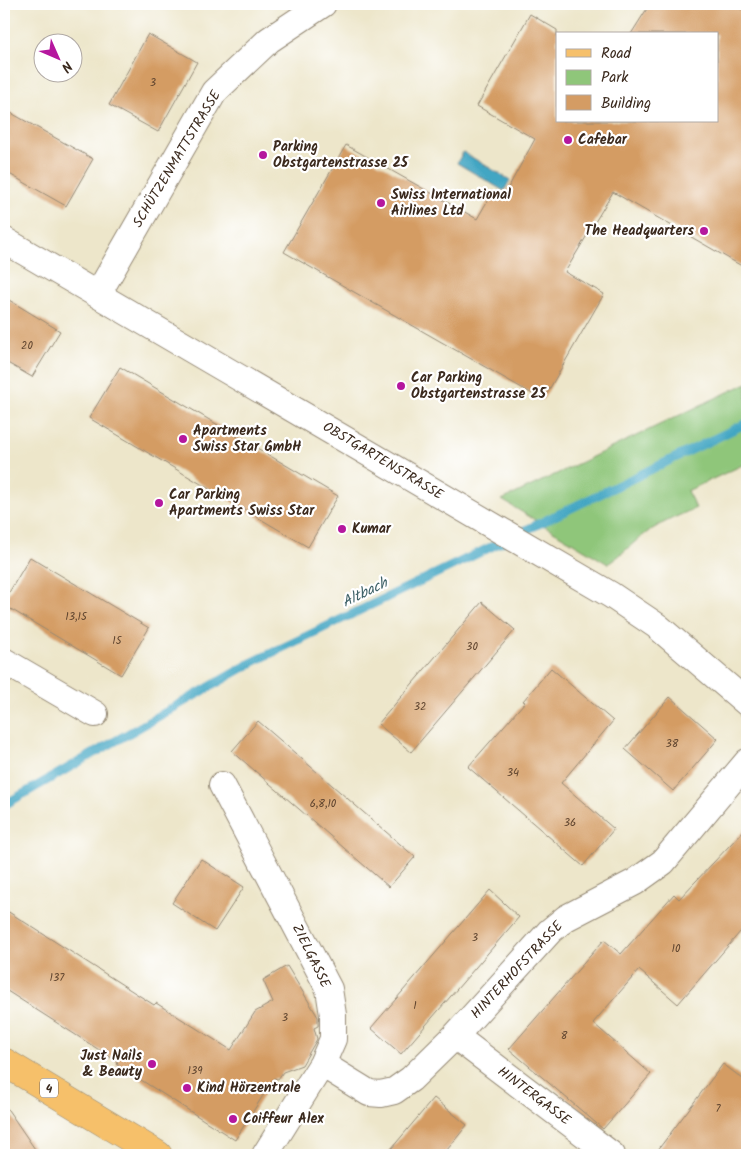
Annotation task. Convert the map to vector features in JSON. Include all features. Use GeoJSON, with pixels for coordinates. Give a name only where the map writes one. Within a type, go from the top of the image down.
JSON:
{"type":"FeatureCollection","features":[{"type":"Feature","properties":{"kind":"main road","name":"4"},"geometry":{"type":"LineString","coordinates":[[4,1062],[158,1155]]}},
{"type":"Feature","properties":{"kind":"street","name":"SCHÜTZENMATTSTRASSE"},"geometry":{"type":"LineString","coordinates":[[98,294],[214,92],[269,40],[323,4]]}},
{"type":"Feature","properties":{"kind":"street","name":"OBSTGARTENSTRASSE"},"geometry":{"type":"LineString","coordinates":[[4,240],[98,294],[170,339],[328,428],[611,595],[657,626],[747,703]]}},
{"type":"Feature","properties":{"kind":"street"},"geometry":{"type":"LineString","coordinates":[[4,661],[95,714]]}},
{"type":"Feature","properties":{"kind":"street","name":"HINTERHOFSTRASSE"},"geometry":{"type":"LineString","coordinates":[[322,1064],[369,1093],[381,1094],[394,1091],[411,1078],[455,1036],[550,931],[566,918],[635,882],[663,862],[747,762]]}},
{"type":"Feature","properties":{"kind":"street","name":"ZIELGASSE"},"geometry":{"type":"LineString","coordinates":[[222,785],[329,989],[333,1015],[333,1040],[322,1064],[265,1155]]}},
{"type":"Feature","properties":{"kind":"street","name":"HINTERGASSE"},"geometry":{"type":"LineString","coordinates":[[455,1036],[612,1155]]}},
{"type":"Feature","properties":{"kind":"green space"},"geometry":{"type":"Polygon","coordinates":[[[747,383],[747,463],[687,491],[696,508],[649,531],[608,564],[502,500],[747,383]]]}},
{"type":"Feature","properties":{"kind":"water"},"geometry":{"type":"Polygon","coordinates":[[[463,152],[510,180],[504,191],[457,163],[463,152]]]}},
{"type":"Feature","properties":{"kind":"building","name":"Swiss International Airlines Ltd"},"geometry":{"type":"Polygon","coordinates":[[[650,4],[731,4],[747,12],[747,269],[613,192],[565,272],[604,294],[543,400],[284,252],[346,145],[477,219],[492,193],[502,199],[535,139],[477,106],[530,14],[557,30],[556,122],[718,122],[718,32],[632,32],[650,4]]]}},
{"type":"Feature","properties":{"kind":"building"},"geometry":{"type":"Polygon","coordinates":[[[148,34],[197,62],[158,132],[109,105],[148,34]]]}},
{"type":"Feature","properties":{"kind":"building"},"geometry":{"type":"Polygon","coordinates":[[[4,109],[93,159],[66,206],[4,171],[4,109]]]}},
{"type":"Feature","properties":{"kind":"building"},"geometry":{"type":"Polygon","coordinates":[[[4,297],[60,331],[32,377],[4,361],[4,297]]]}},
{"type":"Feature","properties":{"kind":"building","name":"Apartments Swiss Star GmbH"},"geometry":{"type":"Polygon","coordinates":[[[120,367],[338,496],[308,547],[89,418],[120,367]]]}},
{"type":"Feature","properties":{"kind":"building"},"geometry":{"type":"Polygon","coordinates":[[[30,557],[149,628],[121,675],[4,605],[4,601],[30,557]]]}},
{"type":"Feature","properties":{"kind":"building"},"geometry":{"type":"Polygon","coordinates":[[[482,602],[515,630],[411,752],[378,724],[482,602]]]}},
{"type":"Feature","properties":{"kind":"building"},"geometry":{"type":"Polygon","coordinates":[[[551,668],[613,721],[561,783],[614,829],[583,866],[468,767],[525,702],[523,701],[551,668]]]}},
{"type":"Feature","properties":{"kind":"building"},"geometry":{"type":"Polygon","coordinates":[[[670,697],[718,739],[673,791],[625,749],[670,697]]]}},
{"type":"Feature","properties":{"kind":"building"},"geometry":{"type":"Polygon","coordinates":[[[258,721],[415,857],[389,887],[232,751],[258,721]]]}},
{"type":"Feature","properties":{"kind":"building"},"geometry":{"type":"Polygon","coordinates":[[[747,827],[747,924],[678,1004],[639,970],[593,1023],[651,1074],[603,1129],[509,1049],[604,940],[621,954],[674,894],[679,899],[747,827]]]}},
{"type":"Feature","properties":{"kind":"building"},"geometry":{"type":"Polygon","coordinates":[[[201,859],[244,887],[215,931],[172,903],[201,859]]]}},
{"type":"Feature","properties":{"kind":"building"},"geometry":{"type":"Polygon","coordinates":[[[490,890],[519,917],[401,1054],[371,1028],[490,890]]]}},
{"type":"Feature","properties":{"kind":"building"},"geometry":{"type":"Polygon","coordinates":[[[4,909],[154,1005],[156,1003],[231,1050],[255,1012],[273,1002],[263,980],[287,966],[318,1017],[318,1026],[314,1028],[317,1039],[302,1065],[283,1072],[278,1079],[274,1078],[235,1140],[4,989],[4,909]]]}},
{"type":"Feature","properties":{"kind":"building"},"geometry":{"type":"Polygon","coordinates":[[[723,1064],[747,1082],[747,1155],[654,1155],[723,1064]]]}},
{"type":"Feature","properties":{"kind":"building"},"geometry":{"type":"Polygon","coordinates":[[[434,1098],[467,1125],[443,1155],[386,1155],[434,1098]]]}},
{"type":"Feature","properties":{"kind":"building"},"geometry":{"type":"Polygon","coordinates":[[[4,1104],[39,1155],[4,1155],[4,1104]]]}},
{"type":"Feature","properties":{"kind":"waterway","name":"Altbach"},"geometry":{"type":"LineString","coordinates":[[4,805],[253,662],[747,423]]}},
{"type":"Feature","properties":{"kind":"place","name":"Cafebar"},"geometry":{"type":"Point","coordinates":[568,140]}},
{"type":"Feature","properties":{"kind":"place","name":"Parking Obstgartenstrasse 25"},"geometry":{"type":"Point","coordinates":[263,155]}},
{"type":"Feature","properties":{"kind":"place","name":"Swiss International Airlines Ltd"},"geometry":{"type":"Point","coordinates":[381,203]}},
{"type":"Feature","properties":{"kind":"place","name":"The Headquarters"},"geometry":{"type":"Point","coordinates":[704,231]}},
{"type":"Feature","properties":{"kind":"place","name":"Car Parking Obstgartenstrasse 25"},"geometry":{"type":"Point","coordinates":[401,386]}},
{"type":"Feature","properties":{"kind":"place","name":"Apartments Swiss Star GmbH"},"geometry":{"type":"Point","coordinates":[183,439]}},
{"type":"Feature","properties":{"kind":"place","name":"Car Parking Apartments Swiss Star"},"geometry":{"type":"Point","coordinates":[159,503]}},
{"type":"Feature","properties":{"kind":"place","name":"Kumar"},"geometry":{"type":"Point","coordinates":[342,529]}},
{"type":"Feature","properties":{"kind":"place","name":"Just Nails & Beauty"},"geometry":{"type":"Point","coordinates":[152,1064]}},
{"type":"Feature","properties":{"kind":"place","name":"Kind Hörzentrale"},"geometry":{"type":"Point","coordinates":[187,1088]}},
{"type":"Feature","properties":{"kind":"place","name":"Coiffeur Alex"},"geometry":{"type":"Point","coordinates":[233,1119]}}]}
